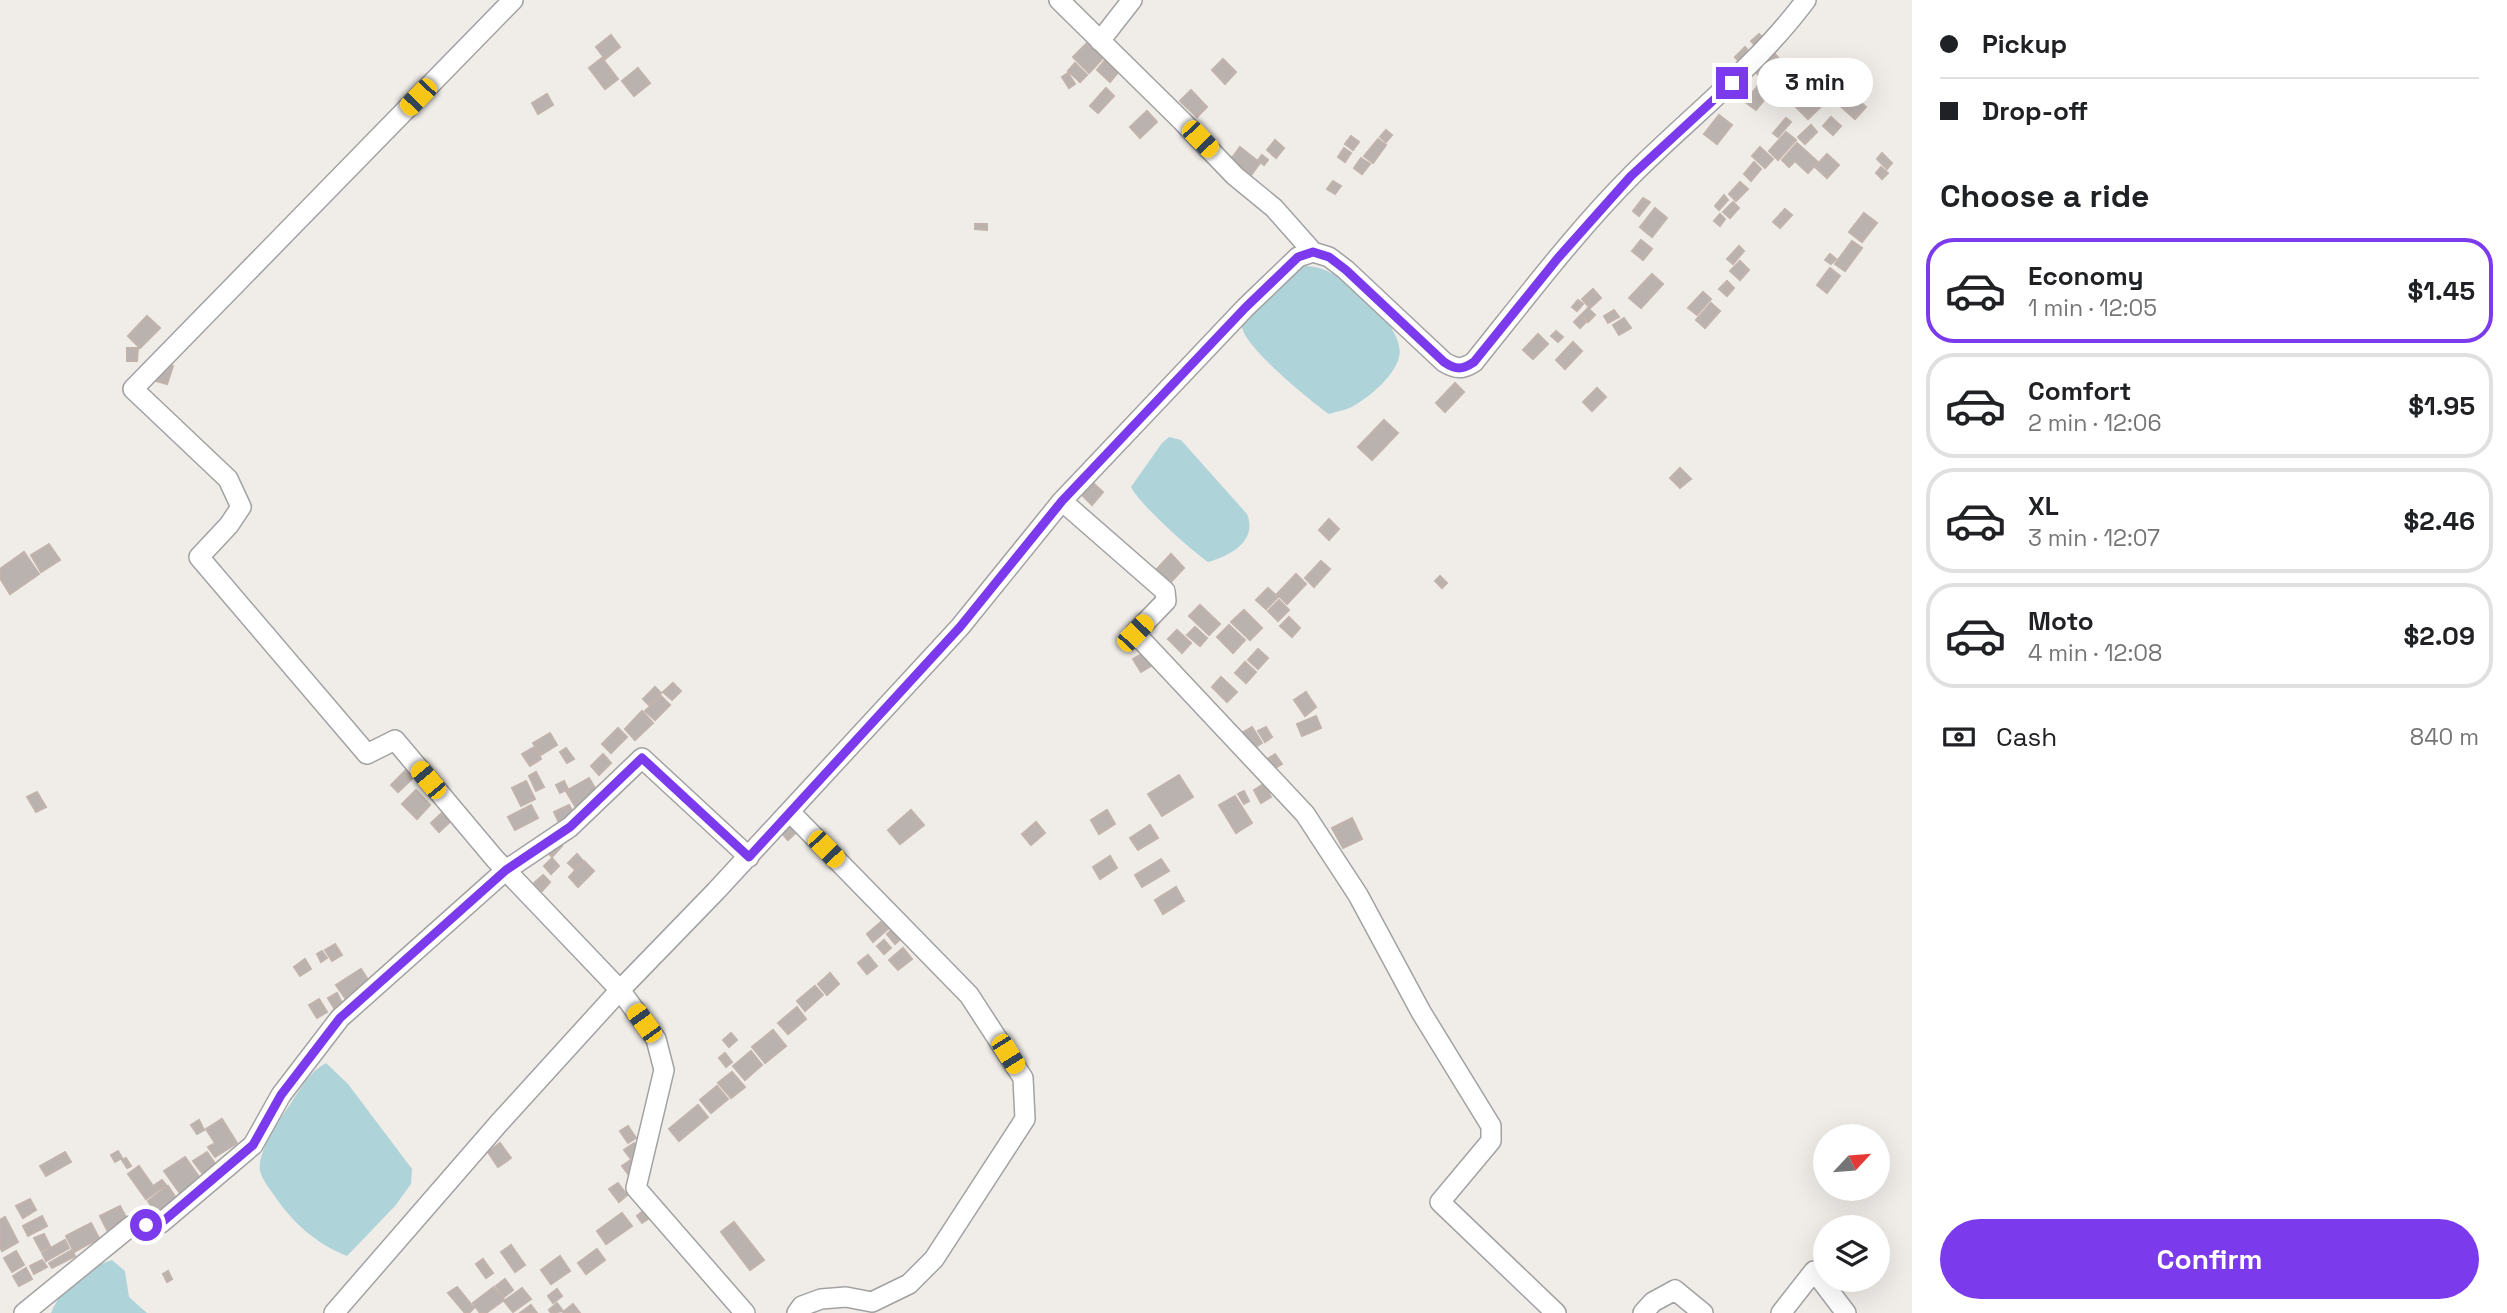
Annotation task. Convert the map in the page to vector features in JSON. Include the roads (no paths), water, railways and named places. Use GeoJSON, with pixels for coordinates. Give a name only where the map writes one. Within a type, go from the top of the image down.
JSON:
{"type":"FeatureCollection","features":[{"type":"Feature","properties":{"kind":"street"},"geometry":{"type":"LineString","coordinates":[[513,0],[133,389],[228,480],[241,507],[229,525],[199,557],[366,754],[395,740],[506,870],[620,990],[656,1039],[664,1070],[636,1188],[745,1313]]}},
{"type":"Feature","properties":{"kind":"street"},"geometry":{"type":"LineString","coordinates":[[1059,0],[1235,176],[1273,208],[1313,252],[1329,257],[1346,270],[1454,369],[1465,368],[1474,362],[1558,258],[1631,176],[1715,100],[1765,50],[1806,0]]}},
{"type":"Feature","properties":{"kind":"street"},"geometry":{"type":"LineString","coordinates":[[1100,41],[1132,0]]}},
{"type":"Feature","properties":{"kind":"street"},"geometry":{"type":"LineString","coordinates":[[334,1313],[499,1123],[620,990],[749,857],[960,627],[1062,501],[1245,308],[1298,257],[1313,252]]}},
{"type":"Feature","properties":{"kind":"street"},"geometry":{"type":"LineString","coordinates":[[1062,501],[1165,592],[1166,601],[1135,633],[1304,814],[1358,895],[1422,1012],[1491,1126],[1490,1141],[1440,1202],[1556,1313]]}},
{"type":"Feature","properties":{"kind":"street"},"geometry":{"type":"LineString","coordinates":[[24,1313],[131,1226],[161,1223],[253,1145],[281,1095],[340,1018],[506,870],[570,827],[642,758],[749,857]]}},
{"type":"Feature","properties":{"kind":"street"},"geometry":{"type":"LineString","coordinates":[[790,812],[970,995],[1023,1078],[1025,1119],[934,1259],[909,1284],[872,1302],[846,1297],[821,1299],[802,1306],[797,1313]]}},
{"type":"Feature","properties":{"kind":"street"},"geometry":{"type":"LineString","coordinates":[[1781,1313],[1814,1271],[1846,1313]]}},
{"type":"Feature","properties":{"kind":"street"},"geometry":{"type":"LineString","coordinates":[[1643,1313],[1653,1302],[1675,1290],[1703,1313]]}},
{"type":"Feature","properties":{"kind":"water"},"geometry":{"type":"Polygon","coordinates":[[[1298,266],[1322,269],[1361,294],[1385,319],[1399,345],[1397,364],[1382,384],[1352,407],[1329,414],[1264,359],[1252,345],[1242,325],[1257,301],[1298,266]]]}},
{"type":"Feature","properties":{"kind":"water"},"geometry":{"type":"Polygon","coordinates":[[[1169,437],[1181,440],[1247,514],[1249,532],[1240,546],[1225,556],[1208,562],[1155,515],[1131,487],[1169,437]]]}},
{"type":"Feature","properties":{"kind":"water"},"geometry":{"type":"Polygon","coordinates":[[[326,1063],[348,1084],[412,1169],[411,1184],[395,1206],[347,1256],[325,1245],[297,1223],[281,1205],[260,1171],[262,1154],[276,1126],[306,1081],[326,1063]]]}},
{"type":"Feature","properties":{"kind":"water"},"geometry":{"type":"Polygon","coordinates":[[[112,1260],[125,1271],[129,1297],[147,1313],[51,1313],[61,1295],[84,1273],[112,1260]]]}}]}
